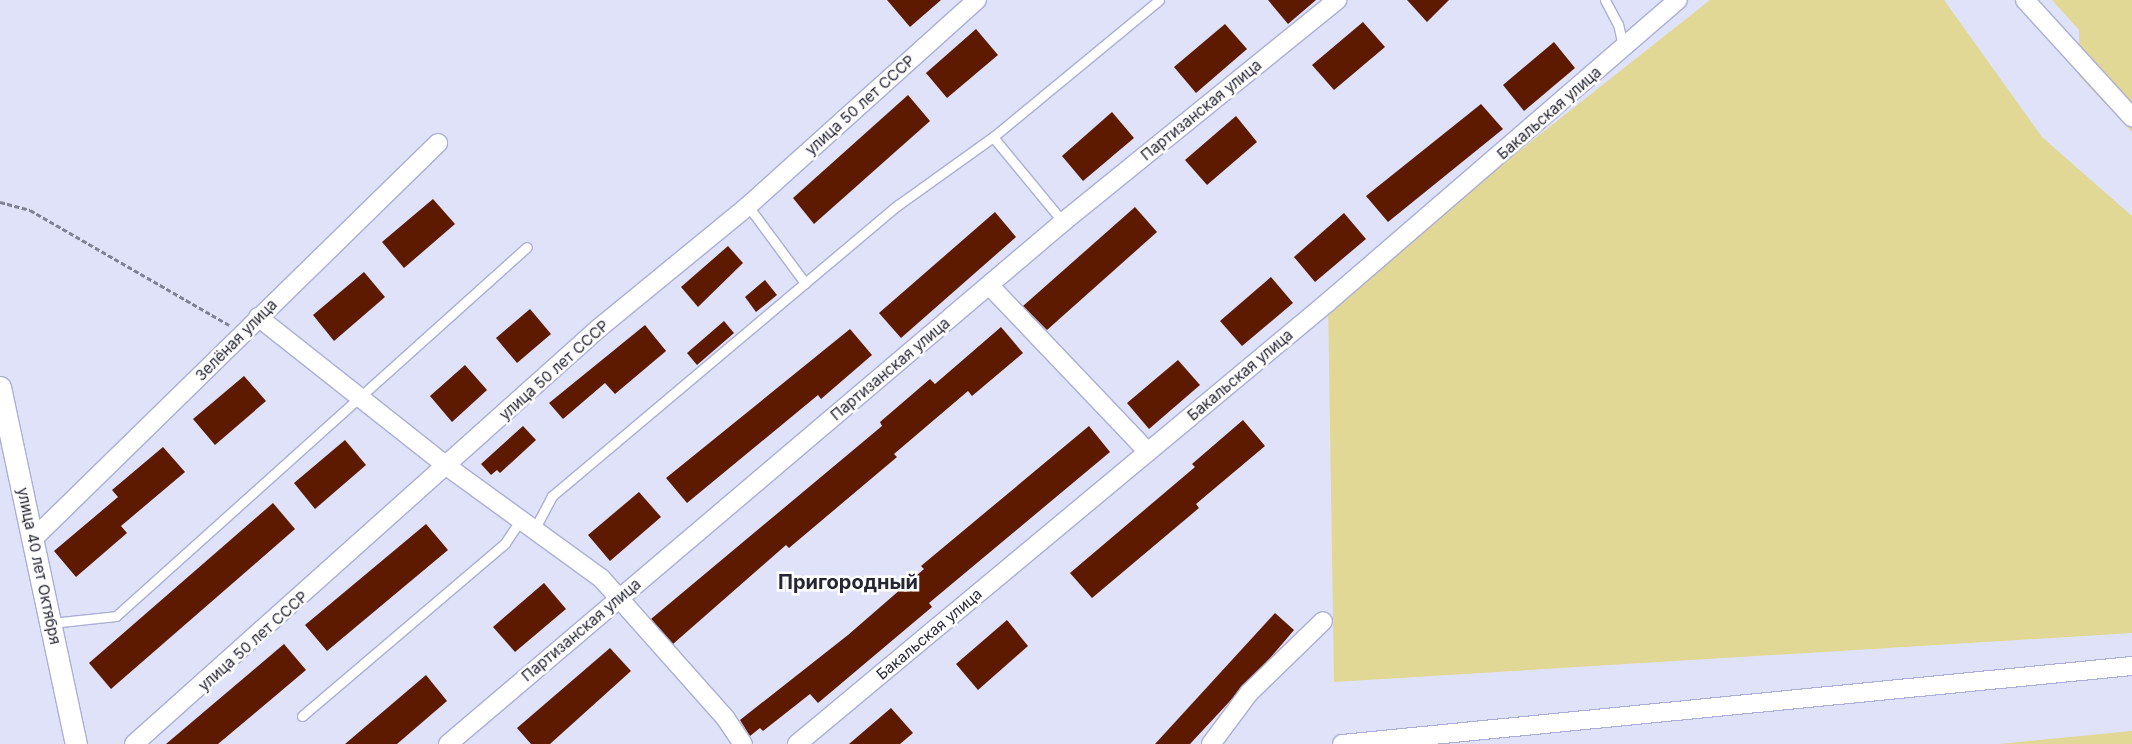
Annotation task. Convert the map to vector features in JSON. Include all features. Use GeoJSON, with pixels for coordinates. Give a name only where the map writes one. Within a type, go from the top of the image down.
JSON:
{"type":"FeatureCollection","features":[{"type":"Feature","properties":{"kind":"street","name":"улица 50 лет СССР"},"geometry":{"type":"LineString","coordinates":[[134,744],[448,467],[599,328],[748,206],[977,0]]}},
{"type":"Feature","properties":{"kind":"street","name":"Партизанская улица"},"geometry":{"type":"LineString","coordinates":[[448,744],[990,286],[1063,222],[1337,0]]}},
{"type":"Feature","properties":{"kind":"street","name":"Бакальская улица"},"geometry":{"type":"LineString","coordinates":[[797,744],[1336,296],[1612,59],[1623,45],[1678,0]]}},
{"type":"Feature","properties":{"kind":"street"},"geometry":{"type":"LineString","coordinates":[[2026,0],[2132,117]]}},
{"type":"Feature","properties":{"kind":"street","name":"Зелёная улица"},"geometry":{"type":"LineString","coordinates":[[34,538],[142,436],[258,317],[438,143]]}},
{"type":"Feature","properties":{"kind":"street"},"geometry":{"type":"LineString","coordinates":[[990,286],[1148,452]]}},
{"type":"Feature","properties":{"kind":"street"},"geometry":{"type":"LineString","coordinates":[[258,317],[448,467],[620,597],[655,643],[726,719],[743,744]]}},
{"type":"Feature","properties":{"kind":"street","name":"улица 40 лет Октября"},"geometry":{"type":"LineString","coordinates":[[0,387],[34,538],[76,744]]}},
{"type":"Feature","properties":{"kind":"street"},"geometry":{"type":"LineString","coordinates":[[1211,744],[1249,693],[1322,621]]}},
{"type":"Feature","properties":{"kind":"street"},"geometry":{"type":"LineString","coordinates":[[1342,744],[2132,666]]}},
{"type":"Feature","properties":{"kind":"lane"},"geometry":{"type":"LineString","coordinates":[[302,716],[527,526],[552,496],[898,205],[993,138],[1159,0]]}},
{"type":"Feature","properties":{"kind":"lane"},"geometry":{"type":"LineString","coordinates":[[1604,0],[1618,24],[1623,45]]}},
{"type":"Feature","properties":{"kind":"lane"},"geometry":{"type":"LineString","coordinates":[[993,138],[1063,222]]}},
{"type":"Feature","properties":{"kind":"lane"},"geometry":{"type":"LineString","coordinates":[[748,206],[805,283]]}},
{"type":"Feature","properties":{"kind":"lane"},"geometry":{"type":"LineString","coordinates":[[51,623],[116,616],[527,247]]}},
{"type":"Feature","properties":{"kind":"path"},"geometry":{"type":"LineString","coordinates":[[0,202],[30,210],[243,332]]}},
{"type":"Feature","properties":{"kind":"shaded area"},"geometry":{"type":"Polygon","coordinates":[[[1710,0],[1944,0],[2042,137],[2132,216],[2132,633],[1334,682],[1328,302],[1710,0]]]}},
{"type":"Feature","properties":{"kind":"shaded area"},"geometry":{"type":"Polygon","coordinates":[[[2052,0],[2132,0],[2132,132],[2079,76],[2079,30],[2052,0]]]}},
{"type":"Feature","properties":{"kind":"shaded area"},"geometry":{"type":"Polygon","coordinates":[[[2132,731],[2132,744],[1999,744],[2132,731]]]}},
{"type":"Feature","properties":{"kind":"building"},"geometry":{"type":"Polygon","coordinates":[[[887,0],[941,0],[910,27],[887,0]]]}},
{"type":"Feature","properties":{"kind":"building"},"geometry":{"type":"Polygon","coordinates":[[[1268,0],[1316,0],[1288,24],[1268,0]]]}},
{"type":"Feature","properties":{"kind":"building"},"geometry":{"type":"Polygon","coordinates":[[[1407,0],[1449,0],[1427,22],[1407,0]]]}},
{"type":"Feature","properties":{"kind":"building"},"geometry":{"type":"Polygon","coordinates":[[[1363,22],[1385,47],[1334,90],[1312,65],[1363,22]]]}},
{"type":"Feature","properties":{"kind":"building"},"geometry":{"type":"Polygon","coordinates":[[[1225,24],[1247,49],[1196,93],[1174,67],[1225,24]]]}},
{"type":"Feature","properties":{"kind":"building"},"geometry":{"type":"Polygon","coordinates":[[[976,29],[998,55],[947,98],[926,73],[976,29]]]}},
{"type":"Feature","properties":{"kind":"building"},"geometry":{"type":"Polygon","coordinates":[[[1554,42],[1575,68],[1524,111],[1503,85],[1554,42]]]}},
{"type":"Feature","properties":{"kind":"building"},"geometry":{"type":"Polygon","coordinates":[[[908,95],[930,121],[814,224],[793,198],[908,95]]]}},
{"type":"Feature","properties":{"kind":"building"},"geometry":{"type":"Polygon","coordinates":[[[1481,104],[1503,129],[1388,222],[1366,196],[1481,104]]]}},
{"type":"Feature","properties":{"kind":"building"},"geometry":{"type":"Polygon","coordinates":[[[1112,112],[1134,138],[1083,181],[1062,156],[1112,112]]]}},
{"type":"Feature","properties":{"kind":"building"},"geometry":{"type":"Polygon","coordinates":[[[1236,116],[1257,142],[1207,185],[1185,160],[1236,116]]]}},
{"type":"Feature","properties":{"kind":"building"},"geometry":{"type":"Polygon","coordinates":[[[433,199],[455,224],[404,268],[382,242],[433,199]]]}},
{"type":"Feature","properties":{"kind":"building"},"geometry":{"type":"Polygon","coordinates":[[[1135,207],[1157,232],[1047,330],[1023,306],[1135,207]]]}},
{"type":"Feature","properties":{"kind":"building"},"geometry":{"type":"Polygon","coordinates":[[[995,212],[1016,237],[901,338],[879,313],[995,212]]]}},
{"type":"Feature","properties":{"kind":"building"},"geometry":{"type":"Polygon","coordinates":[[[1344,213],[1366,239],[1315,282],[1294,257],[1344,213]]]}},
{"type":"Feature","properties":{"kind":"building"},"geometry":{"type":"Polygon","coordinates":[[[728,246],[743,263],[698,307],[681,287],[728,246]]]}},
{"type":"Feature","properties":{"kind":"building"},"geometry":{"type":"Polygon","coordinates":[[[364,272],[385,297],[334,341],[313,315],[364,272]]]}},
{"type":"Feature","properties":{"kind":"building"},"geometry":{"type":"Polygon","coordinates":[[[1271,277],[1293,303],[1242,346],[1220,321],[1271,277]]]}},
{"type":"Feature","properties":{"kind":"building"},"geometry":{"type":"Polygon","coordinates":[[[765,280],[777,295],[756,312],[745,297],[765,280]]]}},
{"type":"Feature","properties":{"kind":"building"},"geometry":{"type":"Polygon","coordinates":[[[530,309],[551,334],[517,363],[496,338],[530,309]]]}},
{"type":"Feature","properties":{"kind":"building"},"geometry":{"type":"Polygon","coordinates":[[[724,321],[734,333],[697,365],[687,353],[724,321]]]}},
{"type":"Feature","properties":{"kind":"building"},"geometry":{"type":"Polygon","coordinates":[[[645,325],[666,351],[615,394],[605,383],[563,419],[549,403],[645,325]]]}},
{"type":"Feature","properties":{"kind":"building"},"geometry":{"type":"Polygon","coordinates":[[[1001,327],[1023,353],[972,396],[968,391],[894,454],[897,457],[789,548],[786,545],[673,644],[651,619],[882,426],[880,422],[930,379],[935,384],[1001,327]]]}},
{"type":"Feature","properties":{"kind":"building"},"geometry":{"type":"Polygon","coordinates":[[[850,329],[872,355],[821,399],[818,395],[687,503],[666,478],[850,329]]]}},
{"type":"Feature","properties":{"kind":"building"},"geometry":{"type":"Polygon","coordinates":[[[1178,360],[1200,385],[1149,429],[1127,403],[1178,360]]]}},
{"type":"Feature","properties":{"kind":"building"},"geometry":{"type":"Polygon","coordinates":[[[465,365],[487,390],[452,422],[430,396],[465,365]]]}},
{"type":"Feature","properties":{"kind":"building"},"geometry":{"type":"Polygon","coordinates":[[[244,376],[266,401],[215,445],[193,419],[244,376]]]}},
{"type":"Feature","properties":{"kind":"building"},"geometry":{"type":"Polygon","coordinates":[[[1243,420],[1265,446],[1196,504],[1199,508],[1092,598],[1070,573],[1195,467],[1192,464],[1243,420]]]}},
{"type":"Feature","properties":{"kind":"building"},"geometry":{"type":"Polygon","coordinates":[[[523,426],[536,440],[500,473],[497,470],[491,475],[481,464],[523,426]]]}},
{"type":"Feature","properties":{"kind":"building"},"geometry":{"type":"Polygon","coordinates":[[[1089,426],[1110,452],[929,603],[932,607],[818,703],[810,694],[763,731],[760,728],[750,736],[740,720],[848,635],[924,569],[921,566],[1089,426]]]}},
{"type":"Feature","properties":{"kind":"building"},"geometry":{"type":"Polygon","coordinates":[[[345,440],[366,465],[315,509],[294,483],[345,440]]]}},
{"type":"Feature","properties":{"kind":"building"},"geometry":{"type":"Polygon","coordinates":[[[163,447],[185,472],[121,526],[127,533],[76,577],[54,551],[118,497],[112,490],[163,447]]]}},
{"type":"Feature","properties":{"kind":"building"},"geometry":{"type":"Polygon","coordinates":[[[639,492],[661,517],[610,561],[588,535],[639,492]]]}},
{"type":"Feature","properties":{"kind":"building"},"geometry":{"type":"Polygon","coordinates":[[[273,503],[295,529],[111,689],[89,663],[273,503]]]}},
{"type":"Feature","properties":{"kind":"building"},"geometry":{"type":"Polygon","coordinates":[[[426,524],[448,550],[327,651],[305,625],[426,524]]]}},
{"type":"Feature","properties":{"kind":"building"},"geometry":{"type":"Polygon","coordinates":[[[544,583],[566,609],[515,652],[493,627],[544,583]]]}},
{"type":"Feature","properties":{"kind":"building"},"geometry":{"type":"Polygon","coordinates":[[[1275,613],[1294,630],[1271,657],[1190,744],[1155,744],[1275,613]]]}},
{"type":"Feature","properties":{"kind":"building"},"geometry":{"type":"Polygon","coordinates":[[[1007,620],[1028,646],[978,690],[956,664],[1007,620]]]}},
{"type":"Feature","properties":{"kind":"building"},"geometry":{"type":"Polygon","coordinates":[[[284,644],[306,670],[218,744],[166,744],[284,644]]]}},
{"type":"Feature","properties":{"kind":"building"},"geometry":{"type":"Polygon","coordinates":[[[610,648],[631,671],[550,744],[531,744],[517,728],[610,648]]]}},
{"type":"Feature","properties":{"kind":"building"},"geometry":{"type":"Polygon","coordinates":[[[426,675],[447,701],[397,744],[345,744],[426,675]]]}},
{"type":"Feature","properties":{"kind":"building"},"geometry":{"type":"Polygon","coordinates":[[[891,708],[913,733],[900,744],[849,744],[891,708]]]}},
{"type":"Feature","properties":{"kind":"district","name":"Пригородный"},"geometry":{"type":"Point","coordinates":[848,582]}}]}
